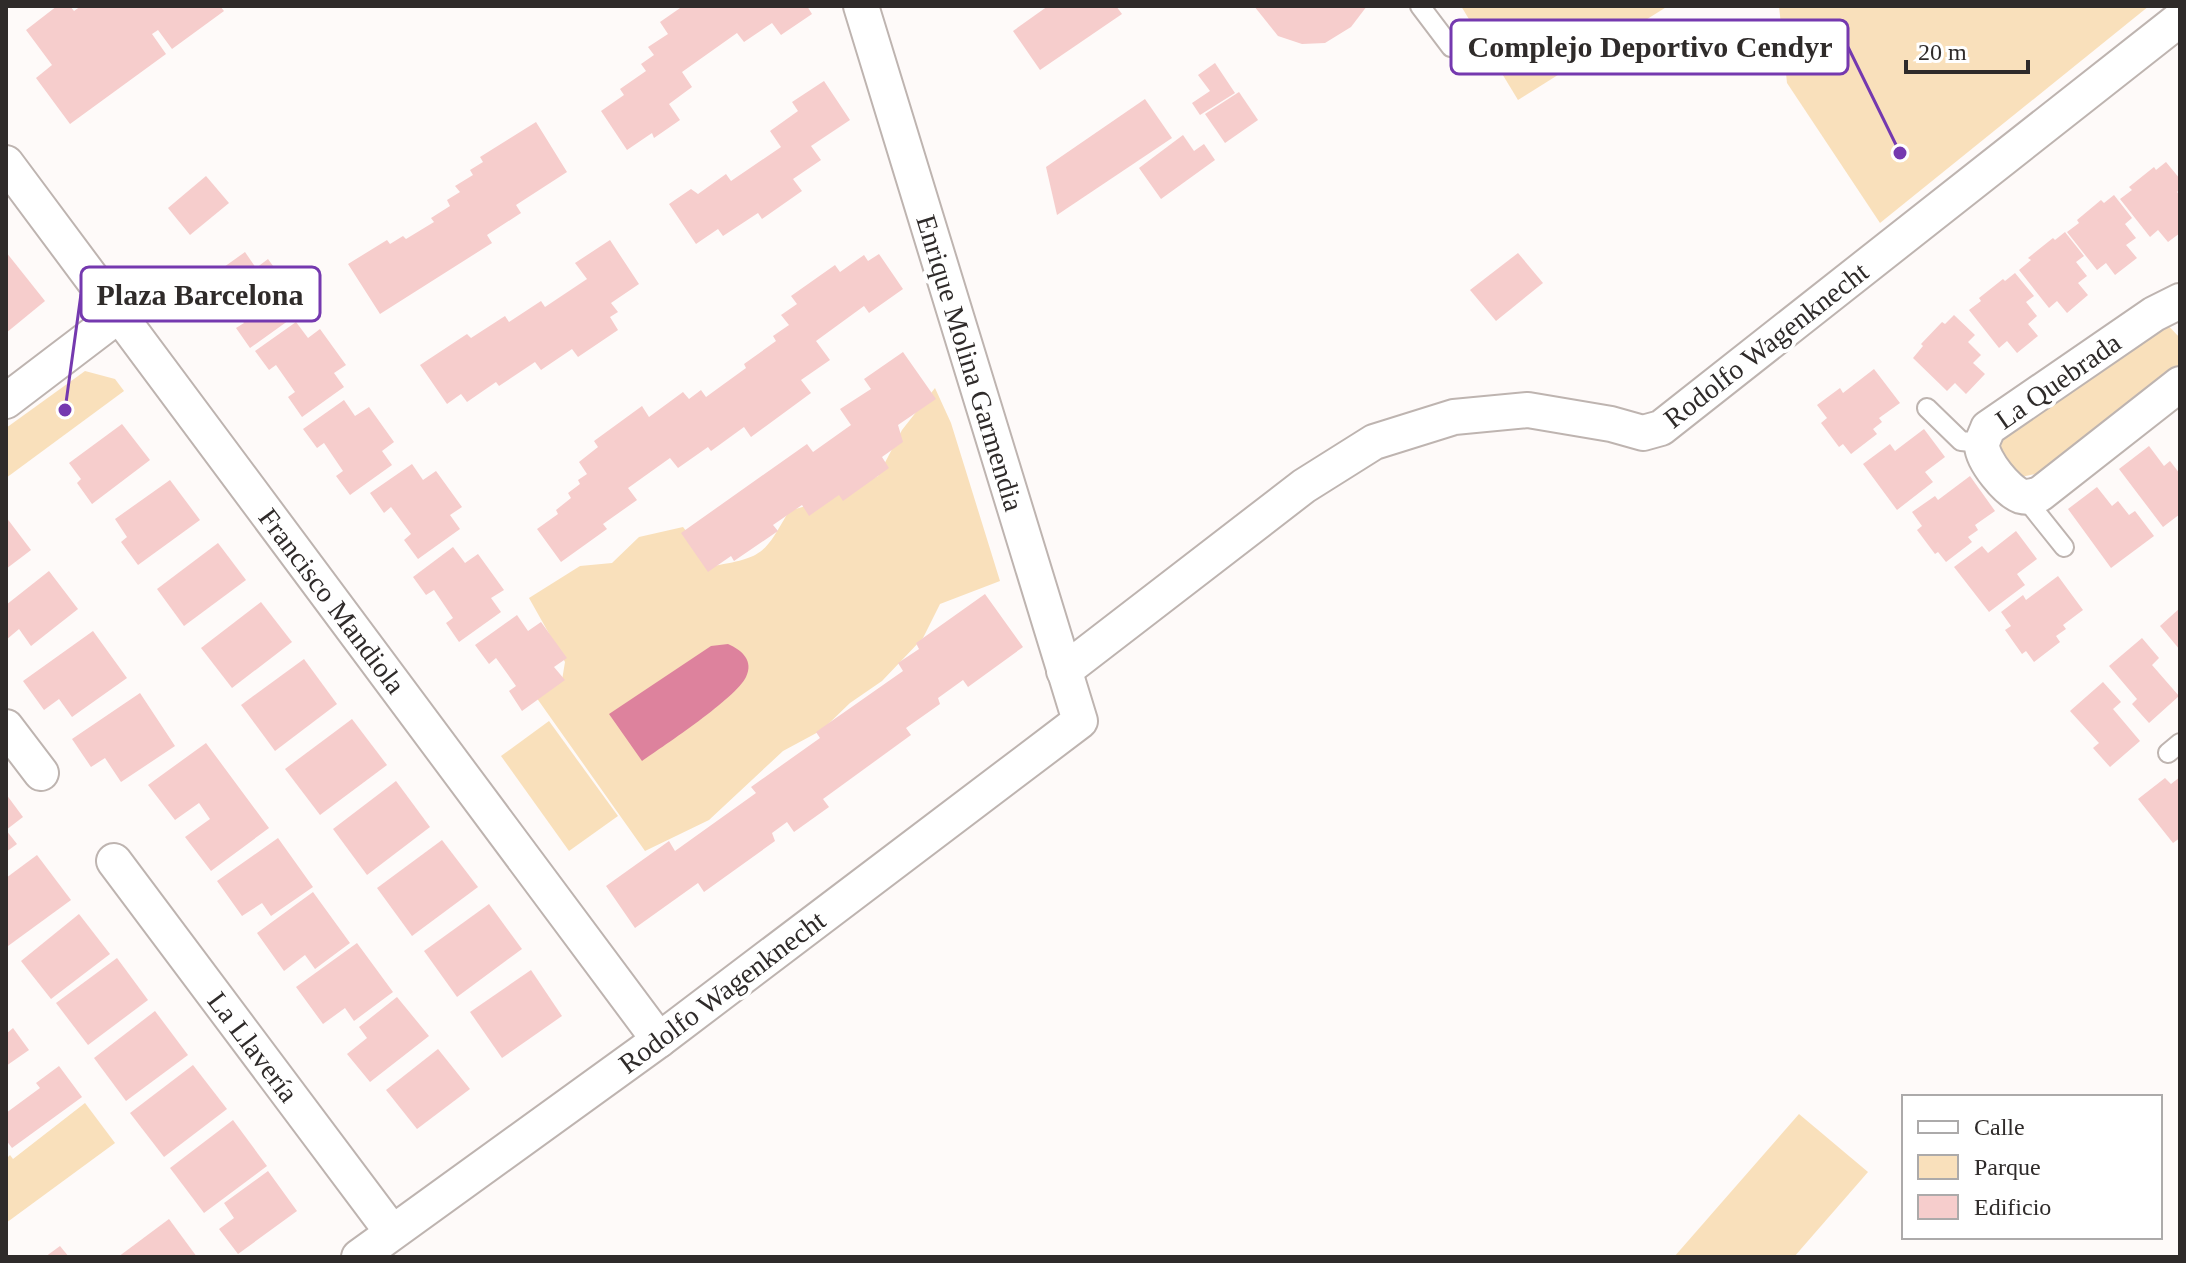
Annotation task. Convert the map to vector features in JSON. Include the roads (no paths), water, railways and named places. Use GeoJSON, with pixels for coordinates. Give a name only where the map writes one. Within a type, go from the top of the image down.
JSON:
{"type":"FeatureCollection","features":[{"type":"Feature","properties":{"kind":"street","name":"Enrique Molina Garmendia"},"geometry":{"type":"LineString","coordinates":[[861,6],[1080,721]]}},
{"type":"Feature","properties":{"kind":"street","name":"Rodolfo Wagenknecht"},"geometry":{"type":"LineString","coordinates":[[1064,671],[1304,486],[1374,442],[1454,417],[1528,410],[1611,424],[1643,433],[1661,428],[2180,19]]}},
{"type":"Feature","properties":{"kind":"street","name":"Francisco Mandiola"},"geometry":{"type":"LineString","coordinates":[[6,163],[659,1040]]}},
{"type":"Feature","properties":{"kind":"street"},"geometry":{"type":"LineString","coordinates":[[6,401],[119,315]]}},
{"type":"Feature","properties":{"kind":"street","name":"La Quebrada"},"geometry":{"type":"LineString","coordinates":[[2030,497],[2018,495],[1996,474],[1984,456],[1982,443],[1988,428],[2171,315]]}},
{"type":"Feature","properties":{"kind":"street"},"geometry":{"type":"LineString","coordinates":[[2030,497],[2040,494],[2178,391]]}},
{"type":"Feature","properties":{"kind":"street","name":"Rodolfo Wagenknecht"},"geometry":{"type":"LineString","coordinates":[[359,1257],[659,1040],[1080,721]]}},
{"type":"Feature","properties":{"kind":"street"},"geometry":{"type":"LineString","coordinates":[[6,727],[41,773]]}},
{"type":"Feature","properties":{"kind":"street","name":"La Llavería"},"geometry":{"type":"LineString","coordinates":[[114,861],[392,1232]]}},
{"type":"Feature","properties":{"kind":"lane"},"geometry":{"type":"LineString","coordinates":[[1420,6],[1451,47]]}},
{"type":"Feature","properties":{"kind":"lane"},"geometry":{"type":"LineString","coordinates":[[1927,408],[1961,441],[1982,443]]}},
{"type":"Feature","properties":{"kind":"lane"},"geometry":{"type":"LineString","coordinates":[[2030,497],[2032,507],[2064,547]]}},
{"type":"Feature","properties":{"kind":"place","name":"Complejo Deportivo Cendyr"},"geometry":{"type":"Point","coordinates":[1900,153]}},
{"type":"Feature","properties":{"kind":"place","name":"Plaza Barcelona"},"geometry":{"type":"Point","coordinates":[65,410]}}]}
